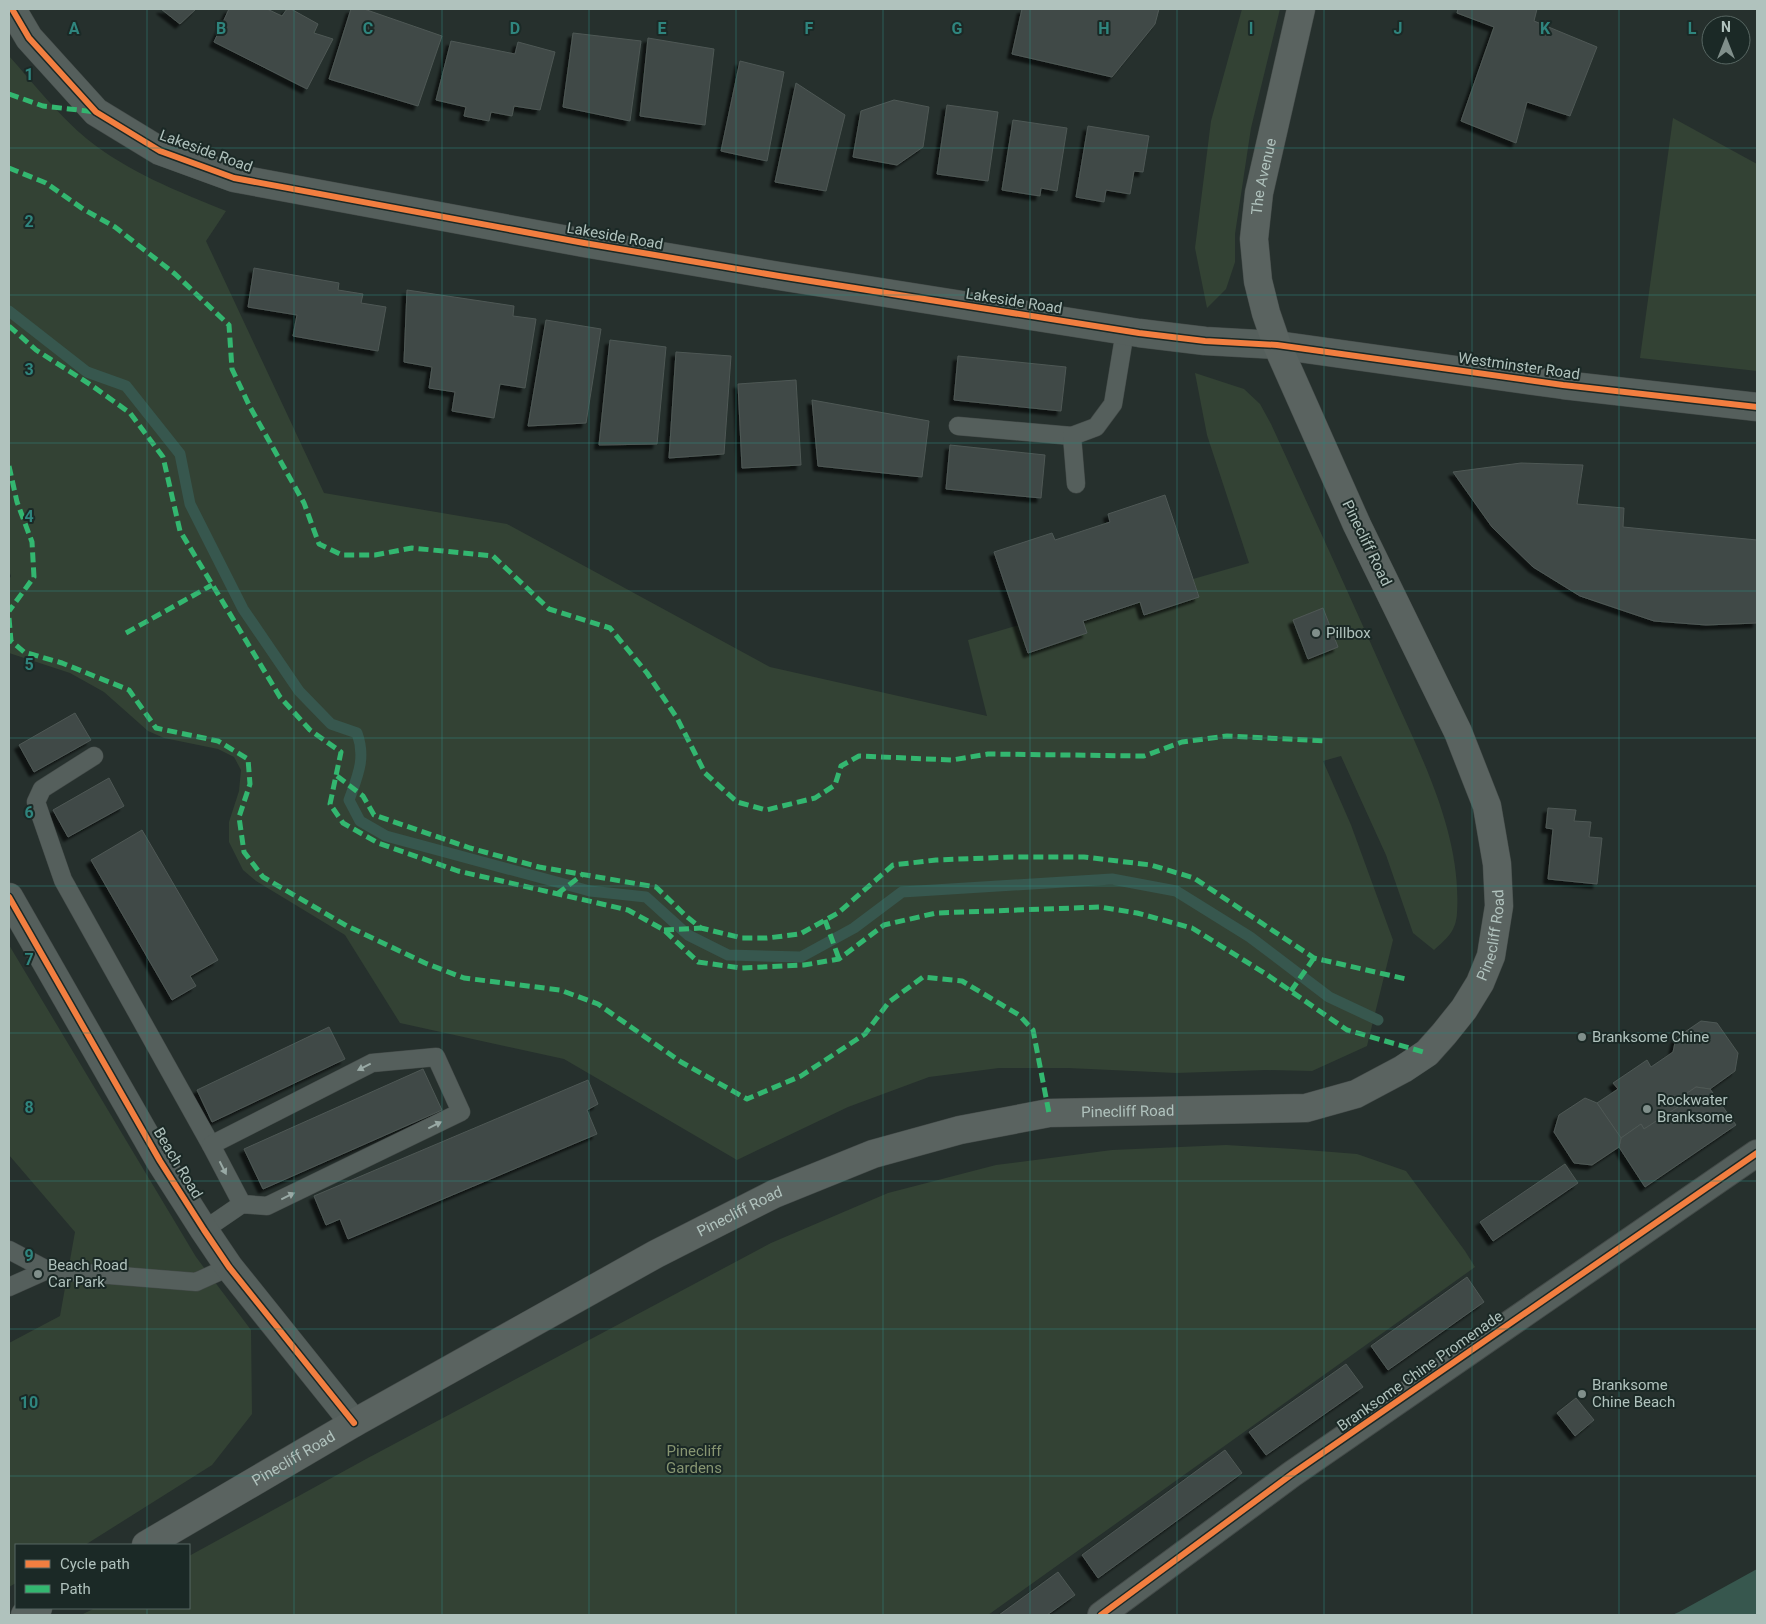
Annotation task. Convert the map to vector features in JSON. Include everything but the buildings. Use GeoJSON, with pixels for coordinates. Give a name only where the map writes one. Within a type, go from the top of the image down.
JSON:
{"type":"FeatureCollection","features":[{"type":"Feature","properties":{"kind":"main road","name":"The Avenue"},"geometry":{"type":"LineString","coordinates":[[1278,345],[1266,313],[1258,281],[1254,239],[1259,193],[1301,9]]}},
{"type":"Feature","properties":{"kind":"main road","name":"Pinecliff Road"},"geometry":{"type":"LineString","coordinates":[[148,1544],[354,1423],[656,1254],[774,1194],[873,1154],[960,1130],[1048,1113],[1306,1108],[1356,1094],[1396,1074],[1427,1053],[1444,1034],[1472,996],[1491,956],[1499,906],[1497,864],[1487,806],[1458,732],[1357,525],[1278,345]]}},
{"type":"Feature","properties":{"kind":"main road"},"geometry":{"type":"LineString","coordinates":[[25,1615],[36,1609]]}},
{"type":"Feature","properties":{"kind":"street","name":"Lakeside Road"},"geometry":{"type":"LineString","coordinates":[[12,9],[29,38],[96,112],[160,151],[234,178],[457,221],[771,275],[1125,331],[1204,341],[1278,345]]}},
{"type":"Feature","properties":{"kind":"street","name":"Westminster Road"},"geometry":{"type":"LineString","coordinates":[[1278,345],[1563,385],[1757,407]]}},
{"type":"Feature","properties":{"kind":"street","name":"Beach Road"},"geometry":{"type":"LineString","coordinates":[[9,897],[160,1161],[228,1267],[354,1423]]}},
{"type":"Feature","properties":{"kind":"street","name":"Branksome Chine Promenade"},"geometry":{"type":"LineString","coordinates":[[1100,1615],[1292,1474],[1757,1153]]}},
{"type":"Feature","properties":{"kind":"lane"},"geometry":{"type":"LineString","coordinates":[[958,426],[1072,436],[1096,427],[1113,404],[1125,331]]}},
{"type":"Feature","properties":{"kind":"lane"},"geometry":{"type":"LineString","coordinates":[[1072,436],[1076,484]]}},
{"type":"Feature","properties":{"kind":"lane"},"geometry":{"type":"LineString","coordinates":[[94,756],[42,789],[36,802],[63,880],[242,1204]]}},
{"type":"Feature","properties":{"kind":"lane"},"geometry":{"type":"LineString","coordinates":[[204,1230],[242,1204],[267,1206],[461,1112],[436,1057],[372,1063],[211,1145]]}},
{"type":"Feature","properties":{"kind":"lane"},"geometry":{"type":"LineString","coordinates":[[9,1250],[47,1270],[196,1282],[228,1267]]}},
{"type":"Feature","properties":{"kind":"lane"},"geometry":{"type":"LineString","coordinates":[[9,1287],[47,1270]]}},
{"type":"Feature","properties":{"kind":"green space"},"geometry":{"type":"Polygon","coordinates":[[[1242,9],[1280,9],[1251,128],[1235,234],[1235,262],[1226,289],[1207,308],[1195,248],[1211,121],[1242,9]]]}},
{"type":"Feature","properties":{"kind":"green space"},"geometry":{"type":"Polygon","coordinates":[[[9,56],[66,120],[103,151],[154,180],[226,211],[206,241],[324,493],[507,524],[770,667],[987,716],[968,640],[1019,625],[1029,653],[1087,633],[1083,621],[1140,602],[1144,614],[1199,596],[1193,579],[1249,563],[1207,435],[1195,373],[1244,389],[1260,404],[1271,424],[1425,764],[1436,793],[1453,852],[1457,882],[1457,913],[1452,930],[1434,950],[1413,933],[1386,855],[1341,756],[1323,761],[1351,825],[1393,940],[1367,1046],[1312,1071],[1266,1070],[1176,1073],[1068,1068],[999,1068],[929,1077],[848,1107],[737,1160],[564,1059],[400,1023],[345,935],[256,881],[243,870],[229,842],[229,822],[239,791],[241,770],[234,757],[218,749],[164,738],[148,731],[104,692],[70,673],[9,653],[9,580],[11,576],[9,571],[9,56]]]}},
{"type":"Feature","properties":{"kind":"green space"},"geometry":{"type":"Polygon","coordinates":[[[1673,118],[1757,164],[1757,371],[1640,358],[1673,118]]]}},
{"type":"Feature","properties":{"kind":"green space"},"geometry":{"type":"Polygon","coordinates":[[[9,945],[196,1257],[251,1330],[252,1414],[212,1465],[87,1544],[15,1544],[15,1584],[9,1587],[9,1343],[60,1316],[75,1232],[9,1155],[9,945]]]}},
{"type":"Feature","properties":{"kind":"green space","name":"Pinecliff Gardens"},"geometry":{"type":"Polygon","coordinates":[[[1226,1145],[1357,1154],[1406,1171],[1475,1267],[988,1615],[81,1615],[93,1609],[190,1609],[190,1555],[366,1459],[771,1243],[888,1193],[996,1165],[1112,1150],[1226,1145]]]}},
{"type":"Feature","properties":{"kind":"shaded area"},"geometry":{"type":"Polygon","coordinates":[[[1757,1569],[1757,1615],[1672,1615],[1679,1612],[1757,1569]]]}},
{"type":"Feature","properties":{"kind":"waterway"},"geometry":{"type":"LineString","coordinates":[[9,311],[87,372],[126,386],[180,454],[190,504],[243,609],[299,691],[331,724],[357,733],[360,742],[361,759],[349,800],[360,821],[386,836],[590,891],[646,897],[688,935],[728,955],[801,957],[854,928],[902,892],[1112,879],[1176,891],[1250,937],[1329,997],[1378,1020]]}},
{"type":"Feature","properties":{"kind":"marked path"},"geometry":{"type":"LineString","coordinates":[[9,94],[43,106],[96,112]]}},
{"type":"Feature","properties":{"kind":"marked path"},"geometry":{"type":"LineString","coordinates":[[9,168],[46,183],[83,209],[115,227],[175,274],[229,325],[232,369],[250,407],[304,503],[319,544],[342,555],[375,555],[412,548],[493,556],[549,609],[610,628],[647,673],[677,718],[705,773],[737,802],[766,810],[815,798],[835,785],[841,766],[859,756],[952,760],[988,754],[1144,756],[1182,742],[1227,736],[1327,741]]}},
{"type":"Feature","properties":{"kind":"marked path"},"geometry":{"type":"LineString","coordinates":[[9,326],[36,350],[91,385],[130,413],[163,457],[180,531],[280,697],[310,730],[341,752],[330,804],[343,823],[378,843],[458,871],[628,910],[664,930],[698,962],[741,968],[804,965],[839,959],[884,925],[936,913],[1100,907],[1137,913],[1192,928],[1266,974],[1347,1030],[1427,1053]]}},
{"type":"Feature","properties":{"kind":"marked path"},"geometry":{"type":"LineString","coordinates":[[9,466],[17,502],[32,542],[34,577],[9,611]]}},
{"type":"Feature","properties":{"kind":"marked path"},"geometry":{"type":"LineString","coordinates":[[126,633],[212,585]]}},
{"type":"Feature","properties":{"kind":"marked path"},"geometry":{"type":"LineString","coordinates":[[9,618],[11,641],[24,652],[62,663],[129,690],[156,728],[218,741],[248,759],[250,784],[239,817],[244,852],[263,877],[347,926],[425,963],[464,978],[560,990],[598,1004],[681,1062],[747,1099],[801,1076],[865,1034],[889,1002],[923,977],[962,981],[1019,1015],[1033,1030],[1049,1113]]}},
{"type":"Feature","properties":{"kind":"marked path"},"geometry":{"type":"LineString","coordinates":[[337,776],[363,796],[374,815],[470,848],[539,867],[656,887],[701,928],[742,938],[767,938],[800,934],[838,913],[893,865],[936,860],[1084,857],[1151,865],[1194,878],[1314,958],[1406,979]]}},
{"type":"Feature","properties":{"kind":"marked path"},"geometry":{"type":"LineString","coordinates":[[557,894],[582,875]]}},
{"type":"Feature","properties":{"kind":"marked path"},"geometry":{"type":"LineString","coordinates":[[825,920],[839,959]]}},
{"type":"Feature","properties":{"kind":"marked path"},"geometry":{"type":"LineString","coordinates":[[664,930],[701,928]]}},
{"type":"Feature","properties":{"kind":"marked path"},"geometry":{"type":"LineString","coordinates":[[1291,991],[1314,958]]}},
{"type":"Feature","properties":{"kind":"cycle path"},"geometry":{"type":"LineString","coordinates":[[12,9],[29,38],[96,112],[160,151],[234,178],[584,243],[1139,333],[1205,341],[1277,345],[1563,385],[1757,407]]}},
{"type":"Feature","properties":{"kind":"cycle path"},"geometry":{"type":"LineString","coordinates":[[9,897],[160,1161],[204,1230],[229,1267],[354,1423]]}},
{"type":"Feature","properties":{"kind":"cycle path"},"geometry":{"type":"LineString","coordinates":[[1101,1615],[1292,1474],[1757,1153]]}},
{"type":"Feature","properties":{"kind":"place","name":"Pillbox"},"geometry":{"type":"Point","coordinates":[1316,633]}},
{"type":"Feature","properties":{"kind":"place","name":"Branksome Chine"},"geometry":{"type":"Point","coordinates":[1582,1037]}},
{"type":"Feature","properties":{"kind":"place","name":"Rockwater Branksome"},"geometry":{"type":"Point","coordinates":[1647,1109]}},
{"type":"Feature","properties":{"kind":"place","name":"Beach Road Car Park"},"geometry":{"type":"Point","coordinates":[38,1274]}},
{"type":"Feature","properties":{"kind":"place","name":"Branksome Chine Beach"},"geometry":{"type":"Point","coordinates":[1582,1394]}}]}
